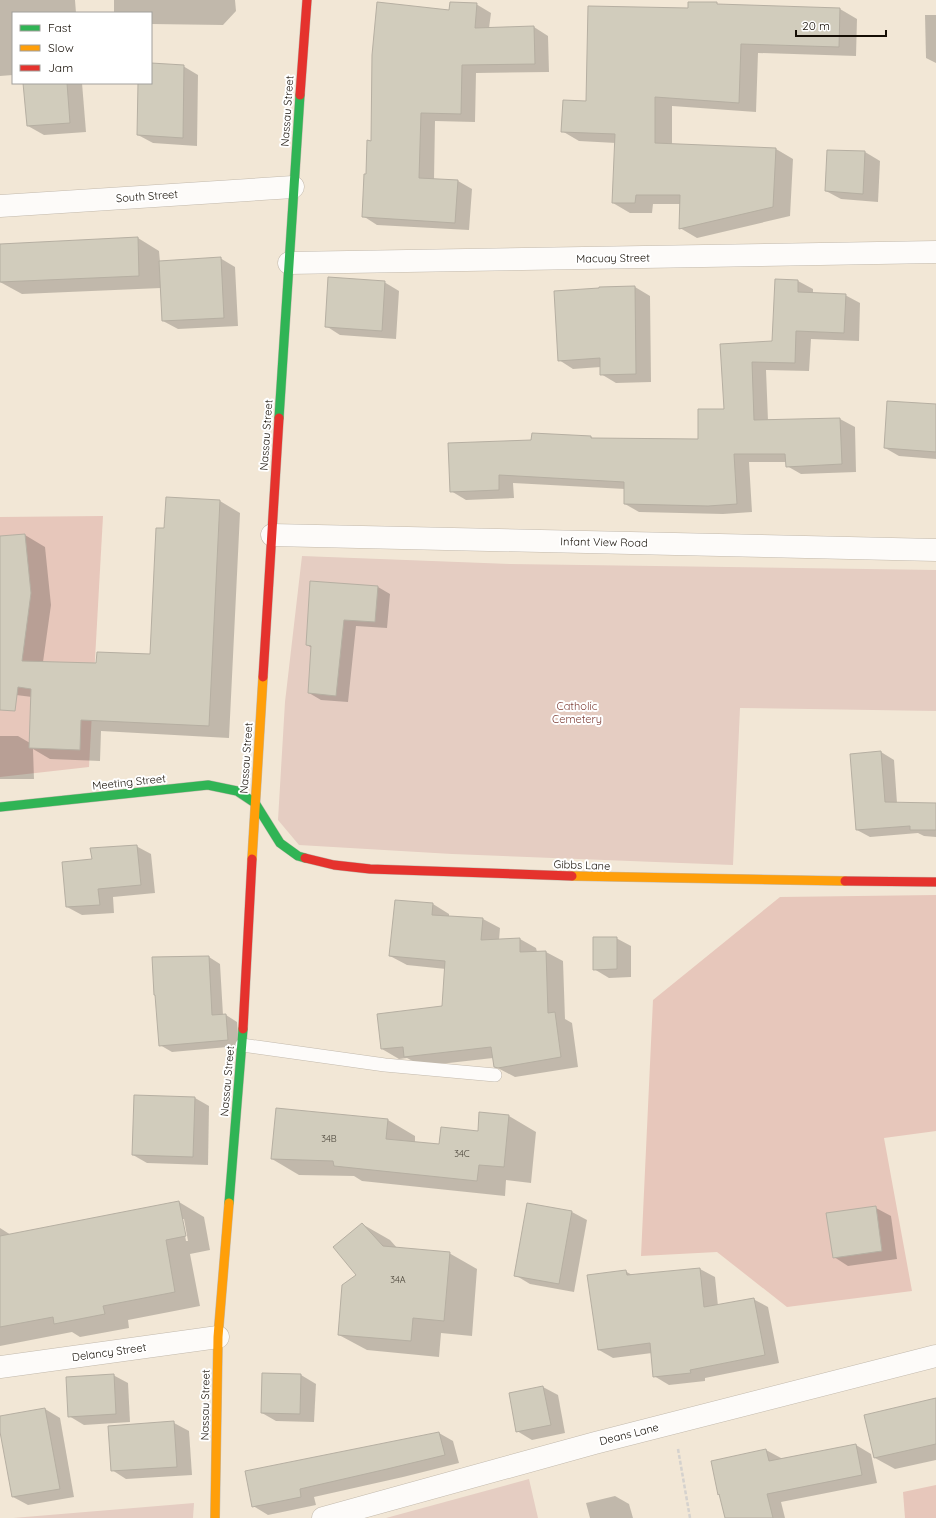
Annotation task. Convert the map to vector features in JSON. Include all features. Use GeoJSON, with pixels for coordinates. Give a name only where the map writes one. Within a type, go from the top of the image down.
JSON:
{"type":"FeatureCollection","features":[{"type":"Feature","properties":{"kind":"main road","name":"Nassau Street"},"geometry":{"type":"LineString","coordinates":[[214,1518],[218,1337],[242,1045],[255,804],[293,187],[307,0]]}},
{"type":"Feature","properties":{"kind":"main road","name":"Meeting Street"},"geometry":{"type":"LineString","coordinates":[[0,807],[208,785],[237,791],[255,804]]}},
{"type":"Feature","properties":{"kind":"main road","name":"Gibbs Lane"},"geometry":{"type":"LineString","coordinates":[[255,804],[280,844],[298,856],[334,865],[370,869],[616,878],[936,882]]}},
{"type":"Feature","properties":{"kind":"street","name":"South Street"},"geometry":{"type":"LineString","coordinates":[[0,206],[293,187]]}},
{"type":"Feature","properties":{"kind":"street","name":"Macuay Street"},"geometry":{"type":"LineString","coordinates":[[289,263],[936,252]]}},
{"type":"Feature","properties":{"kind":"street","name":"Infant View Road"},"geometry":{"type":"LineString","coordinates":[[272,535],[936,550]]}},
{"type":"Feature","properties":{"kind":"street","name":"Delancy Street"},"geometry":{"type":"LineString","coordinates":[[0,1367],[218,1337]]}},
{"type":"Feature","properties":{"kind":"street","name":"Deans Lane"},"geometry":{"type":"LineString","coordinates":[[324,1518],[595,1443],[936,1356]]}},
{"type":"Feature","properties":{"kind":"lane"},"geometry":{"type":"LineString","coordinates":[[242,1045],[384,1065],[495,1075]]}},
{"type":"Feature","properties":{"kind":"path"},"geometry":{"type":"LineString","coordinates":[[673,1423],[690,1518]]}},
{"type":"Feature","properties":{"kind":"green space","name":"Catholic Cemetery"},"geometry":{"type":"Polygon","coordinates":[[[302,556],[510,564],[936,570],[936,711],[740,708],[733,865],[452,854],[299,845],[278,820],[285,702],[302,556]]]}},
{"type":"Feature","properties":{"kind":"green space"},"geometry":{"type":"Polygon","coordinates":[[[529,1479],[538,1518],[386,1518],[529,1479]]]}},
{"type":"Feature","properties":{"kind":"green space"},"geometry":{"type":"Polygon","coordinates":[[[194,1503],[193,1518],[13,1518],[194,1503]]]}},
{"type":"Feature","properties":{"kind":"shaded area"},"geometry":{"type":"Polygon","coordinates":[[[103,516],[89,767],[0,777],[0,517],[103,516]]]}},
{"type":"Feature","properties":{"kind":"shaded area"},"geometry":{"type":"Polygon","coordinates":[[[936,895],[936,1131],[884,1138],[912,1291],[787,1307],[717,1252],[641,1256],[653,1000],[780,897],[936,895]]]}},
{"type":"Feature","properties":{"kind":"shaded area"},"geometry":{"type":"Polygon","coordinates":[[[936,1485],[936,1518],[905,1518],[903,1492],[936,1485]]]}},
{"type":"Feature","properties":{"kind":"building"},"geometry":{"type":"Polygon","coordinates":[[[377,2],[449,10],[450,2],[477,3],[475,28],[534,26],[535,64],[462,65],[461,114],[421,113],[419,178],[458,180],[455,223],[362,217],[364,174],[366,174],[367,140],[371,141],[372,55],[377,2]]]}},
{"type":"Feature","properties":{"kind":"building"},"geometry":{"type":"Polygon","coordinates":[[[688,2],[840,8],[839,47],[741,44],[739,103],[655,97],[655,143],[776,148],[773,207],[679,229],[680,195],[636,195],[635,203],[612,203],[615,134],[561,132],[563,100],[586,101],[588,6],[688,8],[688,2]]]}},
{"type":"Feature","properties":{"kind":"building"},"geometry":{"type":"Polygon","coordinates":[[[152,63],[184,65],[183,138],[137,135],[138,84],[152,84],[152,63]]]}},
{"type":"Feature","properties":{"kind":"building"},"geometry":{"type":"Polygon","coordinates":[[[23,84],[67,84],[70,123],[27,126],[23,84]]]}},
{"type":"Feature","properties":{"kind":"building"},"geometry":{"type":"Polygon","coordinates":[[[827,150],[865,151],[863,194],[825,191],[827,150]]]}},
{"type":"Feature","properties":{"kind":"building"},"geometry":{"type":"Polygon","coordinates":[[[138,237],[139,276],[0,282],[0,244],[138,237]]]}},
{"type":"Feature","properties":{"kind":"building"},"geometry":{"type":"Polygon","coordinates":[[[221,257],[224,318],[162,321],[159,261],[221,257]]]}},
{"type":"Feature","properties":{"kind":"building"},"geometry":{"type":"Polygon","coordinates":[[[328,277],[385,281],[382,331],[325,327],[328,277]]]}},
{"type":"Feature","properties":{"kind":"building"},"geometry":{"type":"Polygon","coordinates":[[[775,279],[798,280],[798,292],[846,294],[844,333],[796,331],[795,363],[752,362],[754,420],[840,418],[842,464],[786,467],[785,454],[734,454],[737,504],[708,506],[624,504],[624,482],[499,475],[499,490],[450,492],[448,443],[531,440],[532,433],[591,436],[591,438],[698,439],[698,409],[724,409],[720,344],[772,341],[775,279]]]}},
{"type":"Feature","properties":{"kind":"building"},"geometry":{"type":"Polygon","coordinates":[[[635,286],[636,374],[600,375],[600,358],[558,361],[554,291],[599,287],[635,286]]]}},
{"type":"Feature","properties":{"kind":"building"},"geometry":{"type":"Polygon","coordinates":[[[887,401],[936,404],[936,452],[884,448],[887,401]]]}},
{"type":"Feature","properties":{"kind":"building"},"geometry":{"type":"Polygon","coordinates":[[[166,497],[220,500],[209,726],[81,720],[80,750],[29,748],[31,689],[18,687],[15,711],[0,710],[0,536],[25,534],[31,593],[22,661],[96,663],[97,652],[150,654],[156,528],[164,528],[166,497]]]}},
{"type":"Feature","properties":{"kind":"building"},"geometry":{"type":"Polygon","coordinates":[[[310,581],[378,586],[375,622],[344,620],[336,696],[308,693],[311,646],[306,645],[310,581]]]}},
{"type":"Feature","properties":{"kind":"building"},"geometry":{"type":"Polygon","coordinates":[[[881,751],[885,802],[936,803],[936,830],[910,830],[910,826],[856,830],[850,754],[881,751]]]}},
{"type":"Feature","properties":{"kind":"building"},"geometry":{"type":"Polygon","coordinates":[[[137,845],[141,885],[98,889],[100,905],[66,907],[62,862],[92,859],[90,848],[137,845]]]}},
{"type":"Feature","properties":{"kind":"building"},"geometry":{"type":"Polygon","coordinates":[[[395,900],[433,903],[432,915],[483,918],[481,940],[520,938],[520,952],[546,951],[548,1013],[555,1012],[561,1057],[498,1068],[494,1067],[491,1047],[404,1057],[403,1047],[381,1049],[377,1014],[442,1006],[445,961],[389,956],[395,900]]]}},
{"type":"Feature","properties":{"kind":"building"},"geometry":{"type":"Polygon","coordinates":[[[593,937],[617,937],[617,969],[593,970],[593,937]]]}},
{"type":"Feature","properties":{"kind":"building"},"geometry":{"type":"Polygon","coordinates":[[[209,956],[212,1015],[226,1014],[228,1040],[159,1046],[152,957],[209,956]]]}},
{"type":"Feature","properties":{"kind":"building"},"geometry":{"type":"Polygon","coordinates":[[[134,1095],[195,1097],[193,1157],[132,1155],[134,1095]]]}},
{"type":"Feature","properties":{"kind":"building"},"geometry":{"type":"Polygon","coordinates":[[[276,1108],[388,1119],[386,1139],[439,1144],[441,1127],[478,1131],[479,1112],[509,1115],[504,1167],[479,1165],[477,1181],[334,1166],[333,1161],[271,1159],[276,1108]]]}},
{"type":"Feature","properties":{"kind":"building"},"geometry":{"type":"Polygon","coordinates":[[[179,1201],[186,1236],[166,1240],[175,1292],[103,1306],[105,1314],[54,1324],[53,1317],[0,1327],[0,1236],[179,1201]]]}},
{"type":"Feature","properties":{"kind":"building"},"geometry":{"type":"Polygon","coordinates":[[[527,1203],[572,1211],[559,1284],[514,1276],[527,1203]]]}},
{"type":"Feature","properties":{"kind":"building"},"geometry":{"type":"Polygon","coordinates":[[[876,1206],[882,1251],[833,1258],[826,1213],[876,1206]]]}},
{"type":"Feature","properties":{"kind":"building"},"geometry":{"type":"Polygon","coordinates":[[[362,1223],[383,1246],[450,1252],[444,1321],[413,1318],[411,1341],[338,1335],[342,1285],[356,1275],[333,1247],[362,1223]]]}},
{"type":"Feature","properties":{"kind":"building"},"geometry":{"type":"Polygon","coordinates":[[[700,1268],[704,1307],[754,1298],[765,1355],[690,1370],[691,1373],[653,1377],[650,1343],[598,1350],[587,1275],[626,1270],[627,1275],[700,1268]]]}},
{"type":"Feature","properties":{"kind":"building"},"geometry":{"type":"Polygon","coordinates":[[[262,1373],[301,1374],[300,1414],[261,1413],[262,1373]]]}},
{"type":"Feature","properties":{"kind":"building"},"geometry":{"type":"Polygon","coordinates":[[[114,1374],[116,1414],[68,1417],[66,1377],[114,1374]]]}},
{"type":"Feature","properties":{"kind":"building"},"geometry":{"type":"Polygon","coordinates":[[[543,1386],[551,1425],[516,1432],[509,1393],[543,1386]]]}},
{"type":"Feature","properties":{"kind":"building"},"geometry":{"type":"Polygon","coordinates":[[[936,1398],[936,1444],[874,1458],[864,1415],[936,1398]]]}},
{"type":"Feature","properties":{"kind":"building"},"geometry":{"type":"Polygon","coordinates":[[[45,1408],[60,1489],[12,1497],[0,1432],[0,1416],[45,1408]]]}},
{"type":"Feature","properties":{"kind":"building"},"geometry":{"type":"Polygon","coordinates":[[[174,1421],[177,1467],[111,1471],[108,1426],[174,1421]]]}},
{"type":"Feature","properties":{"kind":"building"},"geometry":{"type":"Polygon","coordinates":[[[439,1432],[445,1455],[300,1489],[301,1497],[252,1507],[245,1471],[439,1432]]]}},
{"type":"Feature","properties":{"kind":"building"},"geometry":{"type":"Polygon","coordinates":[[[856,1444],[862,1475],[767,1494],[773,1518],[725,1518],[719,1494],[718,1495],[711,1461],[766,1449],[769,1461],[856,1444]]]}},
{"type":"Feature","properties":{"kind":"traffic: fast"},"geometry":{"type":"LineString","coordinates":[[279,418],[300,95]]}},
{"type":"Feature","properties":{"kind":"traffic: fast"},"geometry":{"type":"LineString","coordinates":[[0,807],[208,785],[237,791],[255,803],[280,843],[298,856],[305,858]]}},
{"type":"Feature","properties":{"kind":"traffic: fast"},"geometry":{"type":"LineString","coordinates":[[229,1203],[243,1029]]}},
{"type":"Feature","properties":{"kind":"traffic: slow"},"geometry":{"type":"LineString","coordinates":[[252,859],[263,677]]}},
{"type":"Feature","properties":{"kind":"traffic: slow"},"geometry":{"type":"LineString","coordinates":[[572,876],[845,881]]}},
{"type":"Feature","properties":{"kind":"traffic: slow"},"geometry":{"type":"LineString","coordinates":[[215,1518],[218,1337],[229,1203]]}},
{"type":"Feature","properties":{"kind":"traffic: jam"},"geometry":{"type":"LineString","coordinates":[[300,95],[307,0]]}},
{"type":"Feature","properties":{"kind":"traffic: jam"},"geometry":{"type":"LineString","coordinates":[[263,677],[279,418]]}},
{"type":"Feature","properties":{"kind":"traffic: jam"},"geometry":{"type":"LineString","coordinates":[[305,858],[334,865],[370,869],[572,876]]}},
{"type":"Feature","properties":{"kind":"traffic: jam"},"geometry":{"type":"LineString","coordinates":[[243,1029],[252,859]]}},
{"type":"Feature","properties":{"kind":"traffic: jam"},"geometry":{"type":"LineString","coordinates":[[845,881],[936,882]]}}]}
